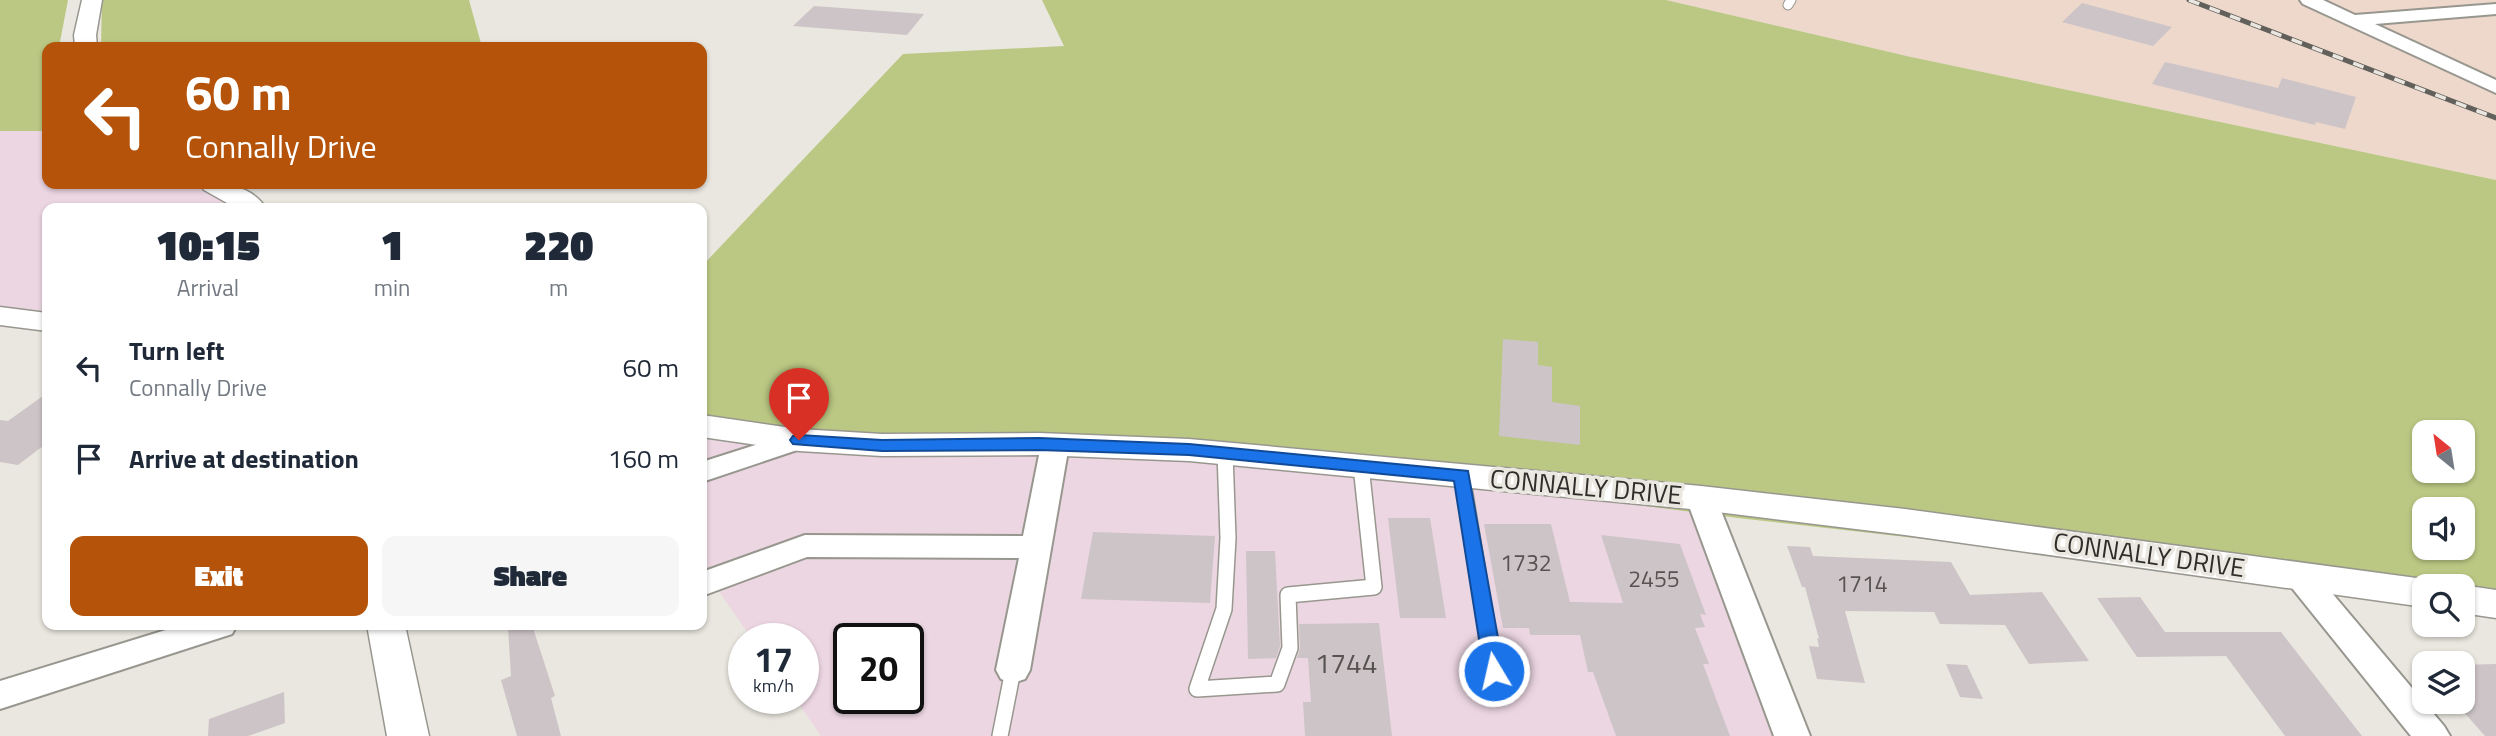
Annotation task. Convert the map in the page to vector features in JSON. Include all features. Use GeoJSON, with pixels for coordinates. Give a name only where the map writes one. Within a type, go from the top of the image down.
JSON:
{"type":"FeatureCollection","features":[{"type":"Feature","properties":{"kind":"street"},"geometry":{"type":"LineString","coordinates":[[86,42],[92,0]]}},
{"type":"Feature","properties":{"kind":"street"},"geometry":{"type":"LineString","coordinates":[[2309,0],[2496,87]]}},
{"type":"Feature","properties":{"kind":"street"},"geometry":{"type":"LineString","coordinates":[[2352,20],[2496,9]]}},
{"type":"Feature","properties":{"kind":"street"},"geometry":{"type":"LineString","coordinates":[[223,189],[246,203]]}},
{"type":"Feature","properties":{"kind":"street"},"geometry":{"type":"LineString","coordinates":[[0,316],[42,321]]}},
{"type":"Feature","properties":{"kind":"street","name":"CONNALLY DRIVE"},"geometry":{"type":"LineString","coordinates":[[707,427],[799,440],[882,445],[1055,445],[1225,453],[1701,498],[1905,522],[2412,591]]}},
{"type":"Feature","properties":{"kind":"street"},"geometry":{"type":"LineString","coordinates":[[707,470],[799,440]]}},
{"type":"Feature","properties":{"kind":"street"},"geometry":{"type":"LineString","coordinates":[[1013,670],[1055,445]]}},
{"type":"Feature","properties":{"kind":"street"},"geometry":{"type":"LineString","coordinates":[[1701,498],[1792,736]]}},
{"type":"Feature","properties":{"kind":"street"},"geometry":{"type":"LineString","coordinates":[[707,582],[805,546],[1037,547]]}},
{"type":"Feature","properties":{"kind":"street"},"geometry":{"type":"LineString","coordinates":[[2300,575],[2432,736]]}},
{"type":"Feature","properties":{"kind":"street"},"geometry":{"type":"LineString","coordinates":[[2475,601],[2496,604]]}},
{"type":"Feature","properties":{"kind":"street"},"geometry":{"type":"LineString","coordinates":[[0,695],[205,630]]}},
{"type":"Feature","properties":{"kind":"street"},"geometry":{"type":"LineString","coordinates":[[387,630],[408,736]]}},
{"type":"Feature","properties":{"kind":"lane"},"geometry":{"type":"LineString","coordinates":[[1225,453],[1228,538],[1224,609],[1198,689],[1277,684],[1290,648],[1288,595],[1374,587],[1360,466]]}},
{"type":"Feature","properties":{"kind":"lane"},"geometry":{"type":"LineString","coordinates":[[1462,476],[1494,671]]}},
{"type":"Feature","properties":{"kind":"lane"},"geometry":{"type":"LineString","coordinates":[[1000,736],[1013,670]]}},
{"type":"Feature","properties":{"kind":"shaded area"},"geometry":{"type":"Polygon","coordinates":[[[1666,0],[2496,0],[2496,180],[1911,57],[1666,0]]]}},
{"type":"Feature","properties":{"kind":"shaded area"},"geometry":{"type":"Polygon","coordinates":[[[0,131],[42,131],[42,189],[219,189],[237,203],[42,203],[42,331],[0,327],[0,131]]]}},
{"type":"Feature","properties":{"kind":"shaded area"},"geometry":{"type":"Polygon","coordinates":[[[707,429],[775,447],[1227,452],[1721,516],[1805,736],[821,736],[806,714],[819,714],[819,623],[741,623],[707,574],[707,429]]]}},
{"type":"Feature","properties":{"kind":"green space"},"geometry":{"type":"Polygon","coordinates":[[[0,0],[68,0],[60,42],[42,42],[42,131],[0,131],[0,0]]]}},
{"type":"Feature","properties":{"kind":"green space"},"geometry":{"type":"Polygon","coordinates":[[[102,0],[469,0],[481,42],[101,42],[102,0]]]}},
{"type":"Feature","properties":{"kind":"green space"},"geometry":{"type":"Polygon","coordinates":[[[1042,0],[1666,0],[1911,57],[2496,180],[2496,596],[2475,590],[2475,574],[2412,574],[2412,584],[2296,581],[1738,518],[1227,452],[775,447],[707,429],[707,261],[903,54],[1064,46],[1042,0]]]}},
{"type":"Feature","properties":{"kind":"building"},"geometry":{"type":"Polygon","coordinates":[[[2082,3],[2172,27],[2153,46],[2062,22],[2082,3]]]}},
{"type":"Feature","properties":{"kind":"building"},"geometry":{"type":"Polygon","coordinates":[[[814,6],[924,14],[907,35],[793,26],[814,6]]]}},
{"type":"Feature","properties":{"kind":"building"},"geometry":{"type":"Polygon","coordinates":[[[2165,62],[2278,88],[2282,78],[2356,97],[2345,129],[2316,122],[2315,125],[2152,84],[2165,62]]]}},
{"type":"Feature","properties":{"kind":"building"},"geometry":{"type":"Polygon","coordinates":[[[1503,339],[1538,342],[1538,365],[1552,367],[1552,402],[1580,406],[1580,445],[1499,436],[1503,339]]]}},
{"type":"Feature","properties":{"kind":"building"},"geometry":{"type":"Polygon","coordinates":[[[42,397],[42,447],[18,465],[0,462],[0,420],[8,421],[42,397]]]}},
{"type":"Feature","properties":{"kind":"building"},"geometry":{"type":"Polygon","coordinates":[[[1388,518],[1430,518],[1446,618],[1400,618],[1388,518]]]}},
{"type":"Feature","properties":{"kind":"building"},"geometry":{"type":"Polygon","coordinates":[[[1484,524],[1551,524],[1570,602],[1623,603],[1601,535],[1680,544],[1706,615],[1700,614],[1705,627],[1695,628],[1709,664],[1703,664],[1730,736],[1616,736],[1593,672],[1588,672],[1580,635],[1530,635],[1529,628],[1503,628],[1484,524]]]}},
{"type":"Feature","properties":{"kind":"building"},"geometry":{"type":"Polygon","coordinates":[[[1093,532],[1215,536],[1210,603],[1081,599],[1093,532]]]}},
{"type":"Feature","properties":{"kind":"building"},"geometry":{"type":"Polygon","coordinates":[[[1787,546],[1810,547],[1813,556],[1951,562],[1970,595],[2042,592],[2089,661],[2029,664],[2005,625],[1940,624],[1934,612],[1845,611],[1865,683],[1817,679],[1809,646],[1819,647],[1817,638],[1819,639],[1805,587],[1802,587],[1787,546]]]}},
{"type":"Feature","properties":{"kind":"building"},"geometry":{"type":"Polygon","coordinates":[[[1246,551],[1275,551],[1280,646],[1276,658],[1248,659],[1246,551]]]}},
{"type":"Feature","properties":{"kind":"building"},"geometry":{"type":"Polygon","coordinates":[[[2140,597],[2165,632],[2281,632],[2362,736],[2285,736],[2226,656],[2137,657],[2097,598],[2140,597]]]}},
{"type":"Feature","properties":{"kind":"building"},"geometry":{"type":"Polygon","coordinates":[[[1379,623],[1392,736],[1305,736],[1303,702],[1311,702],[1308,658],[1297,658],[1300,648],[1299,624],[1379,623]]]}},
{"type":"Feature","properties":{"kind":"building"},"geometry":{"type":"Polygon","coordinates":[[[508,630],[534,630],[555,696],[551,698],[561,736],[517,736],[501,680],[511,676],[508,630]]]}},
{"type":"Feature","properties":{"kind":"building"},"geometry":{"type":"Polygon","coordinates":[[[1946,664],[1967,665],[1983,699],[1960,697],[1946,664]]]}},
{"type":"Feature","properties":{"kind":"building"},"geometry":{"type":"Polygon","coordinates":[[[2496,664],[2496,736],[2485,736],[2466,714],[2475,714],[2475,665],[2496,664]]]}},
{"type":"Feature","properties":{"kind":"building"},"geometry":{"type":"Polygon","coordinates":[[[284,692],[285,723],[248,736],[208,736],[209,719],[284,692]]]}},
{"type":"Feature","properties":{"kind":"railway"},"geometry":{"type":"LineString","coordinates":[[2189,0],[2496,118]]}},
{"type":"Feature","properties":{"kind":"route"},"geometry":{"type":"LineString","coordinates":[[799,440],[882,445],[1039,444],[1189,450],[1462,476],[1494,671]]}}]}
